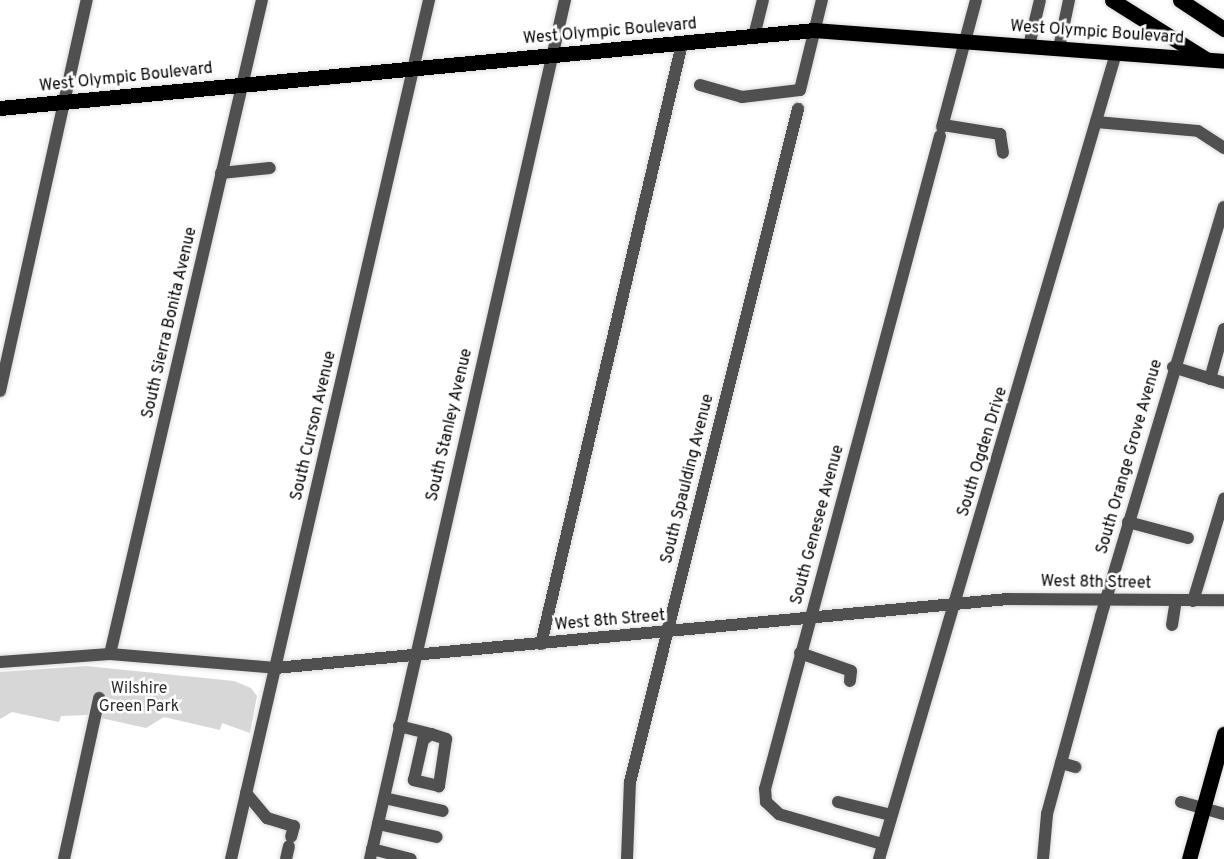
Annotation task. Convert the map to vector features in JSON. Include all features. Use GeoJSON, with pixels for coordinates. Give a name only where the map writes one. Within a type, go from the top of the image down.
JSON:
{"type":"FeatureCollection","features":[{"type":"Feature","properties":{"kind":"main road"},"geometry":{"type":"LineString","coordinates":[[1112,0],[1216,61],[1224,70]]}},
{"type":"Feature","properties":{"kind":"main road"},"geometry":{"type":"LineString","coordinates":[[1180,0],[1224,30]]}},
{"type":"Feature","properties":{"kind":"main road","name":"West Olympic Boulevard"},"geometry":{"type":"LineString","coordinates":[[0,108],[552,57],[814,30],[1216,61]]}},
{"type":"Feature","properties":{"kind":"main road"},"geometry":{"type":"LineString","coordinates":[[1189,859],[1202,808],[1220,767],[1224,734]]}},
{"type":"Feature","properties":{"kind":"street"},"geometry":{"type":"LineString","coordinates":[[0,391],[87,0]]}},
{"type":"Feature","properties":{"kind":"street","name":"South Sierra Bonita Avenue"},"geometry":{"type":"LineString","coordinates":[[110,654],[262,0]]}},
{"type":"Feature","properties":{"kind":"street","name":"South Curson Avenue"},"geometry":{"type":"LineString","coordinates":[[231,859],[429,0]]}},
{"type":"Feature","properties":{"kind":"street","name":"South Stanley Avenue"},"geometry":{"type":"LineString","coordinates":[[371,854],[414,656],[565,0]]}},
{"type":"Feature","properties":{"kind":"street"},"geometry":{"type":"LineString","coordinates":[[754,36],[763,0]]}},
{"type":"Feature","properties":{"kind":"street"},"geometry":{"type":"LineString","coordinates":[[700,85],[742,97],[800,90],[822,0]]}},
{"type":"Feature","properties":{"kind":"street","name":"South Genesee Avenue"},"geometry":{"type":"LineString","coordinates":[[882,844],[779,814],[766,802],[765,789],[976,0]]}},
{"type":"Feature","properties":{"kind":"street"},"geometry":{"type":"LineString","coordinates":[[1029,46],[1040,0]]}},
{"type":"Feature","properties":{"kind":"street"},"geometry":{"type":"LineString","coordinates":[[1059,48],[1069,0]]}},
{"type":"Feature","properties":{"kind":"street"},"geometry":{"type":"LineString","coordinates":[[1206,17],[1224,21]]}},
{"type":"Feature","properties":{"kind":"street"},"geometry":{"type":"LineString","coordinates":[[541,644],[682,44]]}},
{"type":"Feature","properties":{"kind":"street","name":"South Ogden Drive"},"geometry":{"type":"LineString","coordinates":[[879,859],[1116,53]]}},
{"type":"Feature","properties":{"kind":"street","name":"South Spaulding Avenue"},"geometry":{"type":"LineString","coordinates":[[627,859],[630,782],[798,109]]}},
{"type":"Feature","properties":{"kind":"street"},"geometry":{"type":"LineString","coordinates":[[1096,122],[1198,131],[1224,148]]}},
{"type":"Feature","properties":{"kind":"street"},"geometry":{"type":"LineString","coordinates":[[942,129],[1000,134],[1004,153]]}},
{"type":"Feature","properties":{"kind":"street"},"geometry":{"type":"LineString","coordinates":[[221,173],[270,168]]}},
{"type":"Feature","properties":{"kind":"street","name":"South Orange Grove Avenue"},"geometry":{"type":"LineString","coordinates":[[1042,859],[1047,814],[1128,522],[1173,367],[1224,207]]}},
{"type":"Feature","properties":{"kind":"street"},"geometry":{"type":"LineString","coordinates":[[1210,379],[1224,329]]}},
{"type":"Feature","properties":{"kind":"street"},"geometry":{"type":"LineString","coordinates":[[1173,367],[1224,383]]}},
{"type":"Feature","properties":{"kind":"street"},"geometry":{"type":"LineString","coordinates":[[1192,601],[1222,515],[1224,499]]}},
{"type":"Feature","properties":{"kind":"street"},"geometry":{"type":"LineString","coordinates":[[1128,522],[1188,538]]}},
{"type":"Feature","properties":{"kind":"street","name":"West 8th Street"},"geometry":{"type":"LineString","coordinates":[[0,662],[110,654],[275,668],[666,633],[954,604],[1224,600]]}},
{"type":"Feature","properties":{"kind":"street"},"geometry":{"type":"LineString","coordinates":[[1172,625],[1176,601]]}},
{"type":"Feature","properties":{"kind":"street"},"geometry":{"type":"LineString","coordinates":[[800,653],[851,671],[850,681]]}},
{"type":"Feature","properties":{"kind":"street"},"geometry":{"type":"LineString","coordinates":[[64,859],[99,698]]}},
{"type":"Feature","properties":{"kind":"street"},"geometry":{"type":"LineString","coordinates":[[399,726],[431,734]]}},
{"type":"Feature","properties":{"kind":"street"},"geometry":{"type":"LineString","coordinates":[[1061,763],[1075,767]]}},
{"type":"Feature","properties":{"kind":"street"},"geometry":{"type":"LineString","coordinates":[[246,793],[267,818],[294,825],[289,847]]}},
{"type":"Feature","properties":{"kind":"street"},"geometry":{"type":"LineString","coordinates":[[384,798],[443,811]]}},
{"type":"Feature","properties":{"kind":"street"},"geometry":{"type":"LineString","coordinates":[[838,802],[891,815]]}},
{"type":"Feature","properties":{"kind":"street"},"geometry":{"type":"LineString","coordinates":[[1181,802],[1224,814]]}},
{"type":"Feature","properties":{"kind":"street"},"geometry":{"type":"LineString","coordinates":[[378,824],[437,837]]}},
{"type":"Feature","properties":{"kind":"street"},"geometry":{"type":"LineString","coordinates":[[371,854],[411,859]]}},
{"type":"Feature","properties":{"kind":"green space","name":"Wilshire Green Park"},"geometry":{"type":"Polygon","coordinates":[[[86,666],[234,681],[251,688],[257,696],[250,733],[222,723],[220,730],[164,717],[146,728],[87,715],[61,716],[59,722],[12,712],[0,719],[0,672],[86,666]]]}}]}
